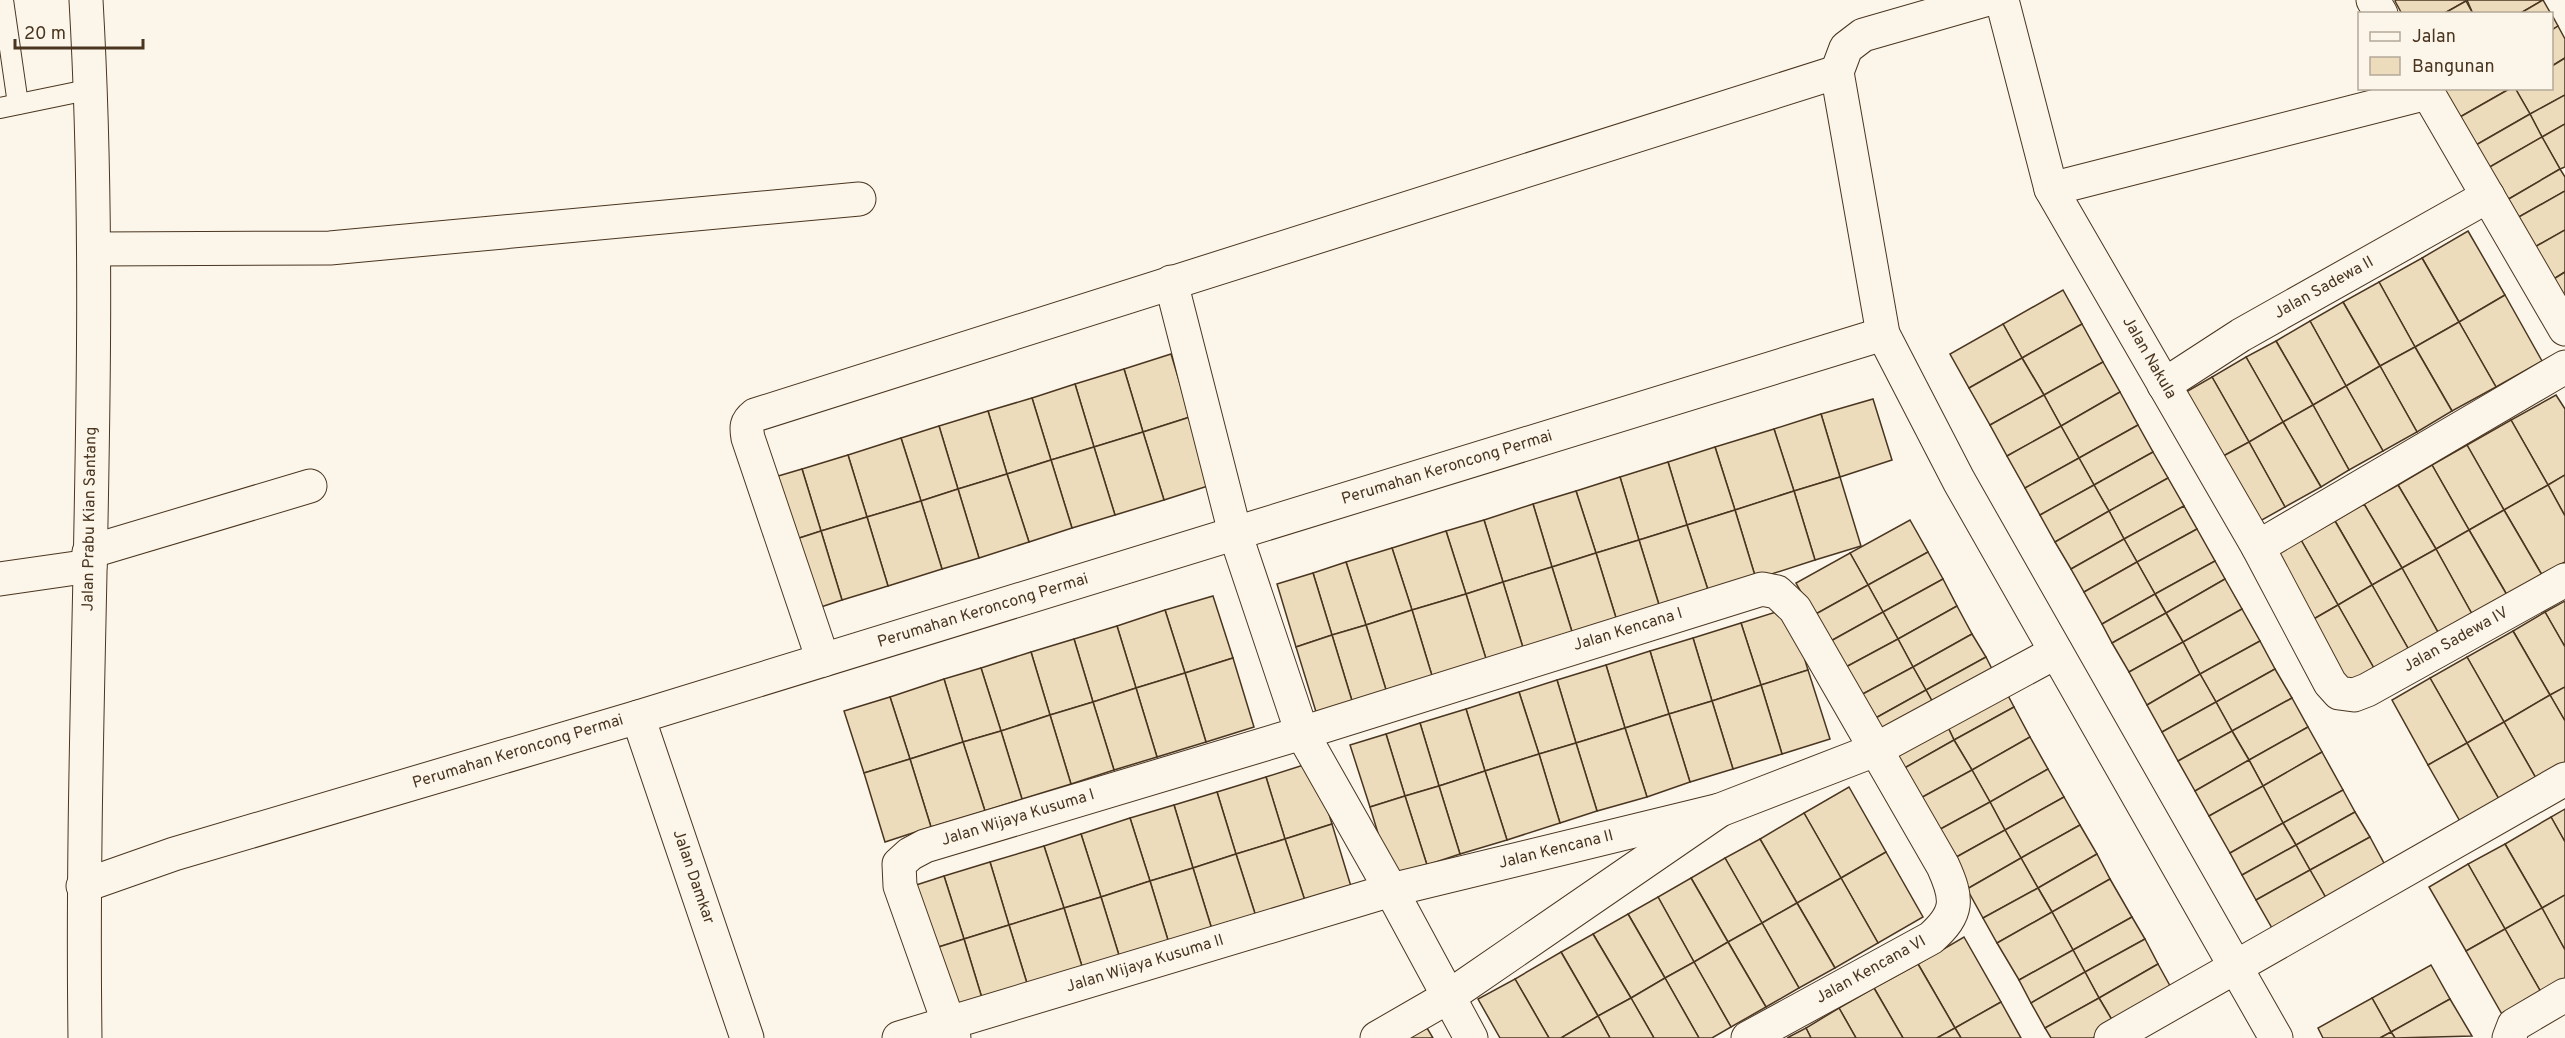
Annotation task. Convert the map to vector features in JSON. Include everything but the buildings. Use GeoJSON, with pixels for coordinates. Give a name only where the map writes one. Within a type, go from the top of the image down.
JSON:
{"type":"FeatureCollection","features":[{"type":"Feature","properties":{"kind":"street","name":"Jalan Prabu Kian Santang"},"geometry":{"type":"LineString","coordinates":[[85,1038],[82,886],[95,249],[90,0]]}},
{"type":"Feature","properties":{"kind":"street"},"geometry":{"type":"LineString","coordinates":[[1985,0],[1863,35],[1846,48],[1836,72],[1883,334],[1959,481],[2276,1038]]}},
{"type":"Feature","properties":{"kind":"street","name":"Jalan Nakula"},"geometry":{"type":"LineString","coordinates":[[2002,0],[2050,189],[2258,547],[2330,682],[2344,695]]}},
{"type":"Feature","properties":{"kind":"street"},"geometry":{"type":"LineString","coordinates":[[824,660],[748,438],[746,428],[748,421],[763,411],[1836,72]]}},
{"type":"Feature","properties":{"kind":"street"},"geometry":{"type":"LineString","coordinates":[[2050,189],[2426,91],[2565,329]]}},
{"type":"Feature","properties":{"kind":"street","name":"Jalan Sadewa II"},"geometry":{"type":"LineString","coordinates":[[2164,385],[2241,335],[2488,196]]}},
{"type":"Feature","properties":{"kind":"street"},"geometry":{"type":"LineString","coordinates":[[95,249],[330,248],[859,199]]}},
{"type":"Feature","properties":{"kind":"street"},"geometry":{"type":"LineString","coordinates":[[1171,282],[1235,533],[1302,733],[1471,1038]]}},
{"type":"Feature","properties":{"kind":"street","name":"Perumahan Keroncong Permai"},"geometry":{"type":"LineString","coordinates":[[82,886],[174,854],[638,717],[1883,334]]}},
{"type":"Feature","properties":{"kind":"street"},"geometry":{"type":"LineString","coordinates":[[2258,547],[2565,367]]}},
{"type":"Feature","properties":{"kind":"street"},"geometry":{"type":"LineString","coordinates":[[0,579],[89,559],[310,486]]}},
{"type":"Feature","properties":{"kind":"street","name":"Jalan Sadewa IV"},"geometry":{"type":"LineString","coordinates":[[2344,695],[2354,695],[2367,690],[2565,580]]}},
{"type":"Feature","properties":{"kind":"street","name":"Jalan Kencana I"},"geometry":{"type":"LineString","coordinates":[[1302,733],[1762,589],[1777,592],[1795,609],[1875,750]]}},
{"type":"Feature","properties":{"kind":"street"},"geometry":{"type":"LineString","coordinates":[[1377,1038],[1448,997],[1720,810],[1875,750],[2056,652]]}},
{"type":"Feature","properties":{"kind":"street","name":"Jalan Damkar"},"geometry":{"type":"LineString","coordinates":[[638,717],[747,1038]]}},
{"type":"Feature","properties":{"kind":"street","name":"Jalan Wijaya Kusuma I"},"geometry":{"type":"LineString","coordinates":[[950,1031],[900,886],[899,864],[910,854],[925,846],[1302,733]]}},
{"type":"Feature","properties":{"kind":"street","name":"Jalan Kencana VI"},"geometry":{"type":"LineString","coordinates":[[1748,1038],[1931,938],[1946,924],[1954,908],[1953,889],[1943,866],[1875,750]]}},
{"type":"Feature","properties":{"kind":"street"},"geometry":{"type":"LineString","coordinates":[[2111,1038],[2565,779]]}},
{"type":"Feature","properties":{"kind":"street","name":"Jalan Kencana II"},"geometry":{"type":"LineString","coordinates":[[1391,890],[1720,810]]}},
{"type":"Feature","properties":{"kind":"street","name":"Jalan Wijaya Kusuma II"},"geometry":{"type":"LineString","coordinates":[[899,1038],[950,1031],[1391,890]]}},
{"type":"Feature","properties":{"kind":"street"},"geometry":{"type":"LineString","coordinates":[[2509,1038],[2514,1025],[2565,995]]}},
{"type":"Feature","properties":{"kind":"lane"},"geometry":{"type":"LineString","coordinates":[[3,0],[9,106],[92,89]]}}]}
